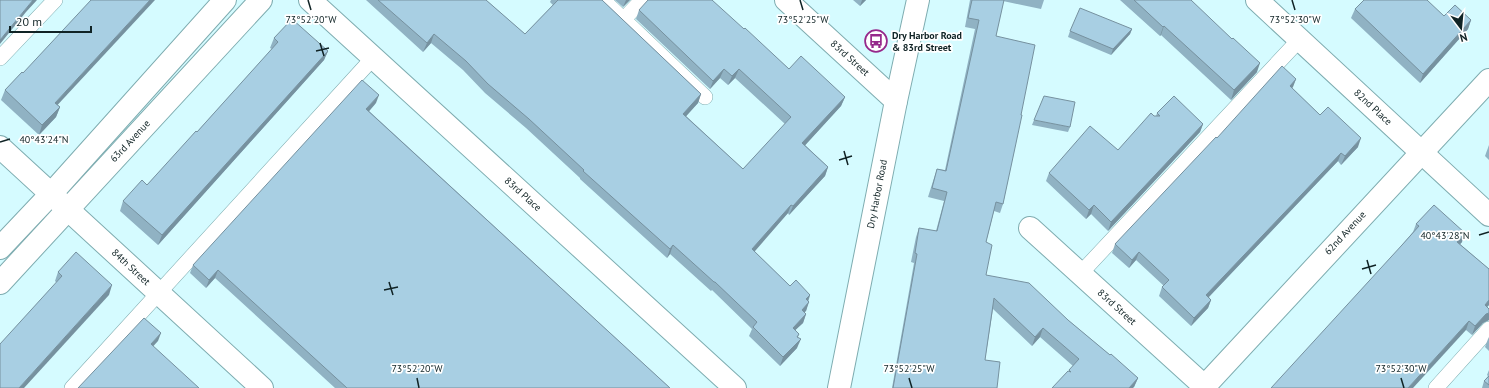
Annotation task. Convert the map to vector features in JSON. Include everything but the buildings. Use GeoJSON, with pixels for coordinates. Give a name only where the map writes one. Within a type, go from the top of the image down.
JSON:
{"type":"FeatureCollection","features":[{"type":"Feature","properties":{"kind":"street"},"geometry":{"type":"LineString","coordinates":[[0,248],[51,194],[225,0]]}},
{"type":"Feature","properties":{"kind":"street","name":"63rd Avenue"},"geometry":{"type":"LineString","coordinates":[[0,283],[261,0]]}},
{"type":"Feature","properties":{"kind":"street","name":"83rd Place"},"geometry":{"type":"LineString","coordinates":[[310,0],[735,388]]}},
{"type":"Feature","properties":{"kind":"street","name":"83rd Street"},"geometry":{"type":"LineString","coordinates":[[786,0],[896,101]]}},
{"type":"Feature","properties":{"kind":"street","name":"Dry Harbor Road"},"geometry":{"type":"LineString","coordinates":[[839,388],[896,101],[918,0]]}},
{"type":"Feature","properties":{"kind":"street","name":"82nd Place"},"geometry":{"type":"LineString","coordinates":[[1257,0],[1489,215]]}},
{"type":"Feature","properties":{"kind":"street","name":"62nd Avenue"},"geometry":{"type":"LineString","coordinates":[[1204,387],[1420,152],[1489,80]]}},
{"type":"Feature","properties":{"kind":"street","name":"84th Street"},"geometry":{"type":"LineString","coordinates":[[0,146],[262,388]]}},
{"type":"Feature","properties":{"kind":"street","name":"83rd Street"},"geometry":{"type":"LineString","coordinates":[[1030,228],[1204,387]]}},
{"type":"Feature","properties":{"kind":"lane"},"geometry":{"type":"LineString","coordinates":[[0,58],[54,0]]}},
{"type":"Feature","properties":{"kind":"lane"},"geometry":{"type":"LineString","coordinates":[[603,0],[705,97]]}},
{"type":"Feature","properties":{"kind":"lane"},"geometry":{"type":"LineString","coordinates":[[624,19],[642,0]]}},
{"type":"Feature","properties":{"kind":"lane"},"geometry":{"type":"LineString","coordinates":[[1080,274],[1300,39]]}},
{"type":"Feature","properties":{"kind":"lane"},"geometry":{"type":"LineString","coordinates":[[72,388],[160,294],[373,58]]}},
{"type":"Feature","properties":{"kind":"lane"},"geometry":{"type":"LineString","coordinates":[[1436,388],[1489,329]]}},
{"type":"Feature","properties":{"kind":"place","name":"Dry Harbor Road & 83rd Street"},"geometry":{"type":"Point","coordinates":[876,41]}}]}
